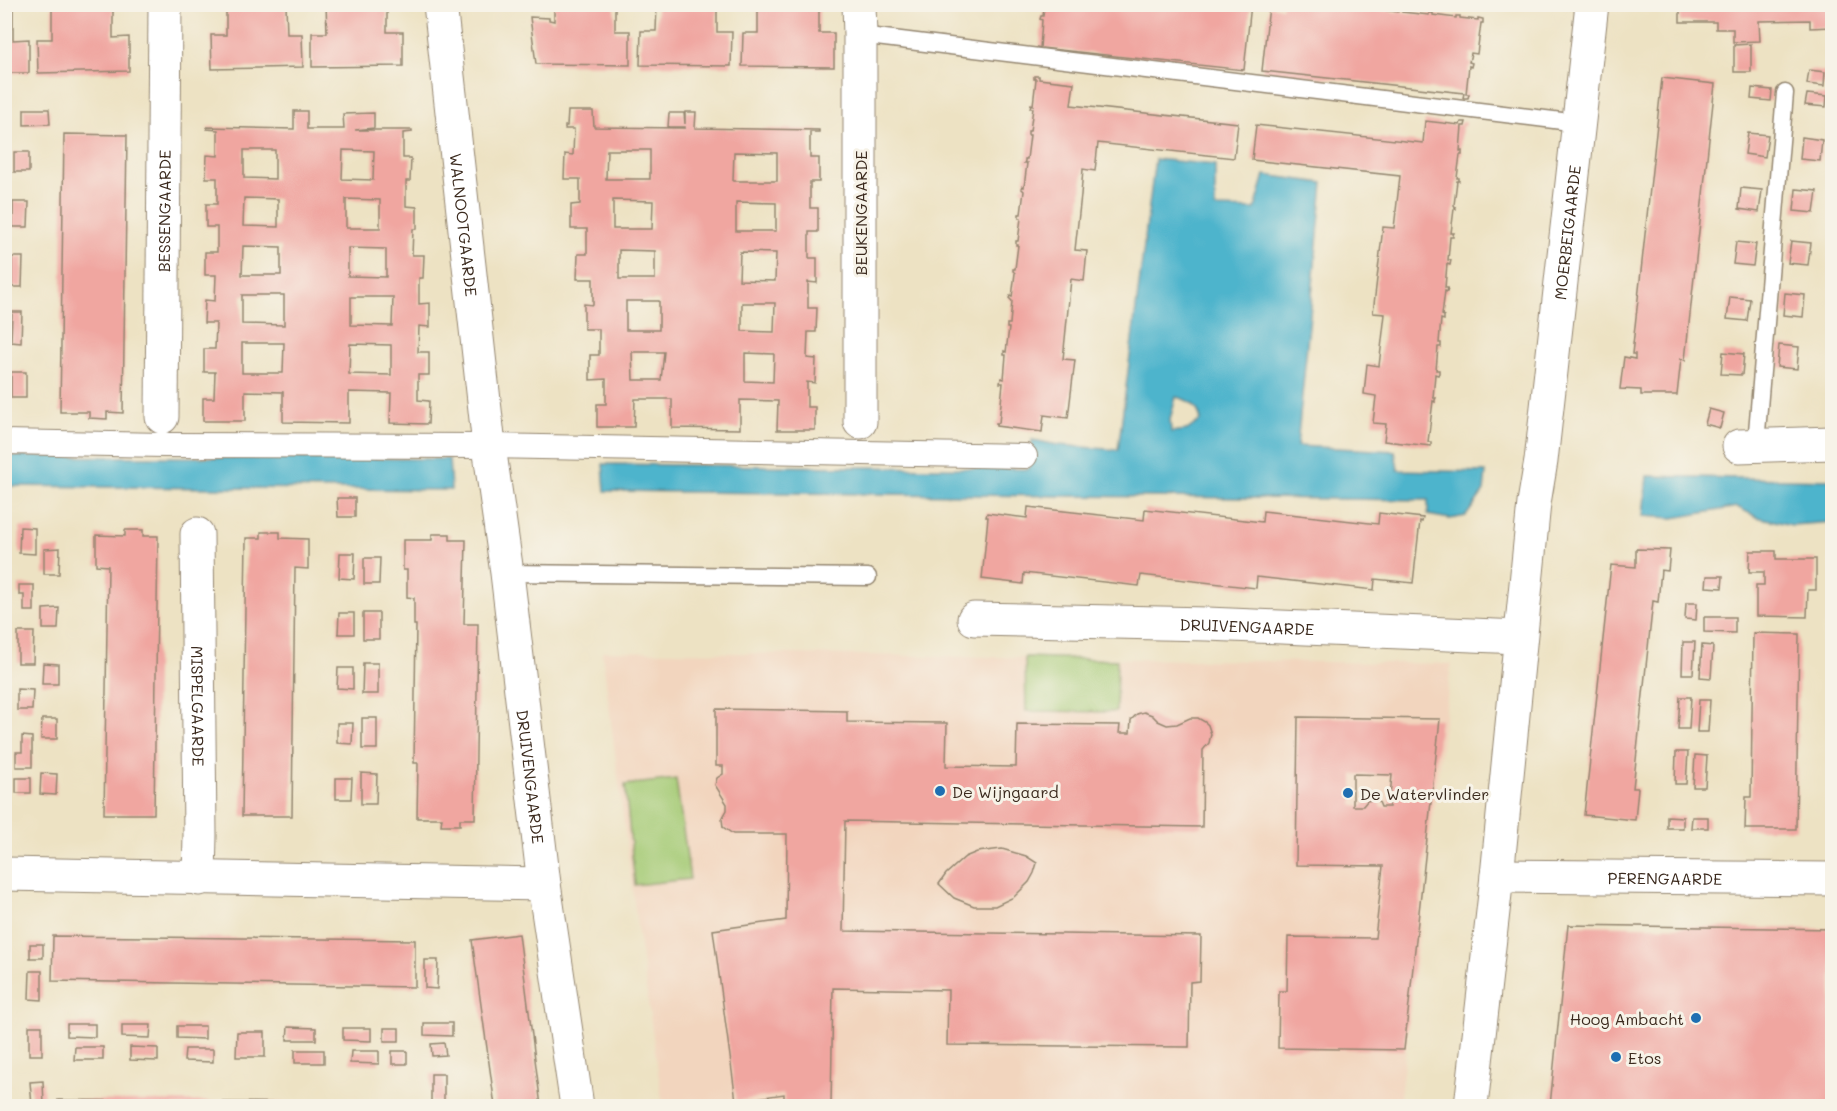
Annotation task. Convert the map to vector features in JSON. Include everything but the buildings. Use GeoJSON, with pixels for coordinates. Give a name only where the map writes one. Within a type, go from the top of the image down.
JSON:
{"type":"FeatureCollection","features":[{"type":"Feature","properties":{"kind":"street","name":"BESSENGAARDE"},"geometry":{"type":"LineString","coordinates":[[163,431],[165,4]]}},
{"type":"Feature","properties":{"kind":"street","name":"WALNOOTGAARDE"},"geometry":{"type":"LineString","coordinates":[[440,4],[489,446]]}},
{"type":"Feature","properties":{"kind":"street","name":"MOERBEIGAARDE"},"geometry":{"type":"LineString","coordinates":[[1520,637],[1592,4]]}},
{"type":"Feature","properties":{"kind":"street","name":"BEUKENGAARDE"},"geometry":{"type":"LineString","coordinates":[[859,20],[860,422]]}},
{"type":"Feature","properties":{"kind":"street"},"geometry":{"type":"LineString","coordinates":[[4,442],[163,431],[489,446],[1025,456]]}},
{"type":"Feature","properties":{"kind":"street"},"geometry":{"type":"LineString","coordinates":[[1747,445],[1833,443]]}},
{"type":"Feature","properties":{"kind":"street","name":"DRUIVENGAARDE"},"geometry":{"type":"LineString","coordinates":[[489,446],[507,573],[544,884],[577,1107]]}},
{"type":"Feature","properties":{"kind":"street","name":"MISPELGAARDE"},"geometry":{"type":"LineString","coordinates":[[197,534],[201,835],[199,879]]}},
{"type":"Feature","properties":{"kind":"street","name":"DRUIVENGAARDE"},"geometry":{"type":"LineString","coordinates":[[974,619],[1208,624],[1520,637]]}},
{"type":"Feature","properties":{"kind":"street"},"geometry":{"type":"LineString","coordinates":[[1471,1107],[1497,876],[1520,637]]}},
{"type":"Feature","properties":{"kind":"street"},"geometry":{"type":"LineString","coordinates":[[4,874],[544,884]]}},
{"type":"Feature","properties":{"kind":"street","name":"PERENGAARDE"},"geometry":{"type":"LineString","coordinates":[[1497,876],[1833,879]]}},
{"type":"Feature","properties":{"kind":"lane"},"geometry":{"type":"LineString","coordinates":[[859,20],[1578,123]]}},
{"type":"Feature","properties":{"kind":"lane"},"geometry":{"type":"LineString","coordinates":[[1747,445],[1785,93]]}},
{"type":"Feature","properties":{"kind":"lane"},"geometry":{"type":"LineString","coordinates":[[507,573],[868,577]]}},
{"type":"Feature","properties":{"kind":"shaded area","name":"De Wijngaard"},"geometry":{"type":"Polygon","coordinates":[[[602,651],[1451,664],[1399,1106],[663,1106],[602,651]]]}},
{"type":"Feature","properties":{"kind":"green space"},"geometry":{"type":"Polygon","coordinates":[[[1025,657],[1117,660],[1116,712],[1026,711],[1025,657]]]}},
{"type":"Feature","properties":{"kind":"green space"},"geometry":{"type":"Polygon","coordinates":[[[676,779],[690,879],[635,885],[625,785],[676,779]]]}},
{"type":"Feature","properties":{"kind":"water"},"geometry":{"type":"Polygon","coordinates":[[[1155,159],[1215,165],[1215,208],[1255,209],[1265,175],[1323,183],[1297,446],[1395,451],[1398,470],[1486,472],[1484,491],[1466,516],[1450,519],[1428,515],[1428,500],[605,491],[603,464],[1029,469],[1032,440],[1058,445],[1118,450],[1155,159]],[[1176,397],[1170,419],[1171,432],[1187,430],[1201,420],[1195,407],[1176,397]]]}},
{"type":"Feature","properties":{"kind":"water"},"geometry":{"type":"Polygon","coordinates":[[[5,456],[449,459],[451,490],[5,486],[5,456]]]}},
{"type":"Feature","properties":{"kind":"water"},"geometry":{"type":"Polygon","coordinates":[[[1647,476],[1832,480],[1832,522],[1792,525],[1757,517],[1737,507],[1673,518],[1643,516],[1647,476]]]}},
{"type":"Feature","properties":{"kind":"place","name":"De Wijngaard"},"geometry":{"type":"Point","coordinates":[940,791]}},
{"type":"Feature","properties":{"kind":"place","name":"De Watervlinder"},"geometry":{"type":"Point","coordinates":[1348,793]}},
{"type":"Feature","properties":{"kind":"place","name":"Hoog Ambacht"},"geometry":{"type":"Point","coordinates":[1696,1018]}},
{"type":"Feature","properties":{"kind":"place","name":"Etos"},"geometry":{"type":"Point","coordinates":[1616,1057]}}]}
